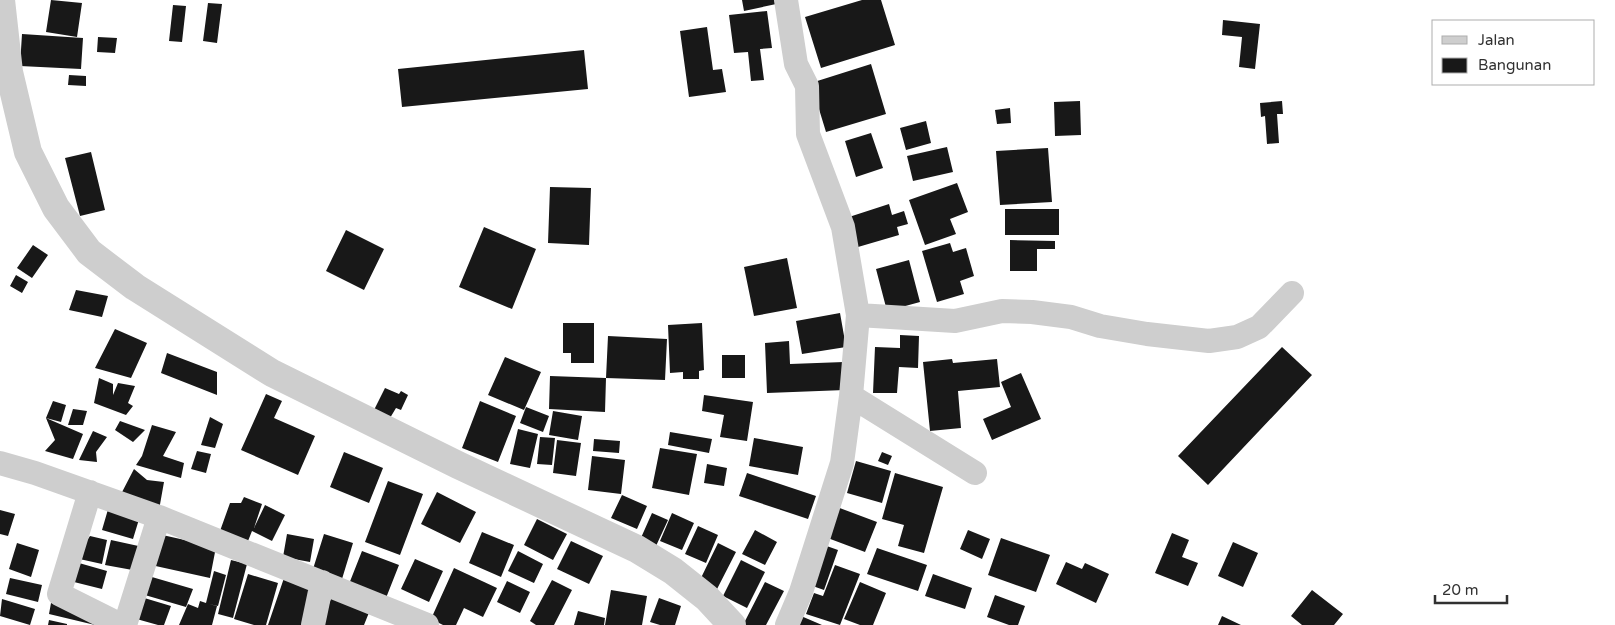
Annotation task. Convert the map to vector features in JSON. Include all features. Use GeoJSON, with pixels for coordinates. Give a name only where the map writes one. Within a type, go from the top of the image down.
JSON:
{"type":"FeatureCollection","features":[{"type":"Feature","properties":{"kind":"street"},"geometry":{"type":"LineString","coordinates":[[1,0],[9,72],[28,152],[56,208],[90,252],[135,287],[272,373],[458,465],[636,549],[673,571],[707,598],[732,625]]}},
{"type":"Feature","properties":{"kind":"street"},"geometry":{"type":"LineString","coordinates":[[786,0],[796,64],[808,86],[808,134],[843,227],[858,315],[851,396],[842,463],[801,592],[787,625]]}},
{"type":"Feature","properties":{"kind":"street"},"geometry":{"type":"LineString","coordinates":[[858,315],[955,321],[1002,311],[1032,312],[1071,317],[1100,326],[1147,334],[1209,340],[1237,337],[1259,327],[1292,293]]}},
{"type":"Feature","properties":{"kind":"street"},"geometry":{"type":"LineString","coordinates":[[851,396],[975,473]]}},
{"type":"Feature","properties":{"kind":"street"},"geometry":{"type":"LineString","coordinates":[[0,463],[35,473],[159,517],[427,625]]}},
{"type":"Feature","properties":{"kind":"street"},"geometry":{"type":"LineString","coordinates":[[90,492],[59,594],[122,625]]}},
{"type":"Feature","properties":{"kind":"street"},"geometry":{"type":"LineString","coordinates":[[125,625],[159,517]]}},
{"type":"Feature","properties":{"kind":"street"},"geometry":{"type":"LineString","coordinates":[[312,625],[322,582]]}},
{"type":"Feature","properties":{"kind":"building"},"geometry":{"type":"Polygon","coordinates":[[[51,0],[82,3],[77,37],[46,32],[51,0]]]}},
{"type":"Feature","properties":{"kind":"building"},"geometry":{"type":"Polygon","coordinates":[[[742,0],[781,0],[781,3],[744,11],[742,0]]]}},
{"type":"Feature","properties":{"kind":"building"},"geometry":{"type":"Polygon","coordinates":[[[862,0],[881,0],[895,45],[821,68],[805,17],[862,0]]]}},
{"type":"Feature","properties":{"kind":"building"},"geometry":{"type":"Polygon","coordinates":[[[208,3],[222,4],[217,43],[203,41],[208,3]]]}},
{"type":"Feature","properties":{"kind":"building"},"geometry":{"type":"Polygon","coordinates":[[[173,5],[186,6],[182,42],[169,41],[173,5]]]}},
{"type":"Feature","properties":{"kind":"building"},"geometry":{"type":"Polygon","coordinates":[[[767,11],[772,48],[760,49],[764,80],[751,81],[748,52],[734,53],[729,15],[767,11]]]}},
{"type":"Feature","properties":{"kind":"building"},"geometry":{"type":"Polygon","coordinates":[[[1223,20],[1260,24],[1255,69],[1239,67],[1242,37],[1222,35],[1223,20]]]}},
{"type":"Feature","properties":{"kind":"building"},"geometry":{"type":"Polygon","coordinates":[[[707,27],[713,70],[722,69],[726,92],[689,97],[680,31],[707,27]]]}},
{"type":"Feature","properties":{"kind":"building"},"geometry":{"type":"Polygon","coordinates":[[[22,34],[83,38],[81,69],[20,66],[22,34]]]}},
{"type":"Feature","properties":{"kind":"building"},"geometry":{"type":"Polygon","coordinates":[[[98,37],[117,38],[115,53],[97,52],[98,37]]]}},
{"type":"Feature","properties":{"kind":"building"},"geometry":{"type":"Polygon","coordinates":[[[584,50],[588,89],[402,107],[398,69],[584,50]]]}},
{"type":"Feature","properties":{"kind":"building"},"geometry":{"type":"Polygon","coordinates":[[[871,64],[886,114],[826,132],[811,83],[871,64]]]}},
{"type":"Feature","properties":{"kind":"building"},"geometry":{"type":"Polygon","coordinates":[[[69,75],[86,76],[86,86],[68,85],[69,75]]]}},
{"type":"Feature","properties":{"kind":"building"},"geometry":{"type":"Polygon","coordinates":[[[1080,101],[1081,135],[1055,136],[1054,102],[1080,101]]]}},
{"type":"Feature","properties":{"kind":"building"},"geometry":{"type":"Polygon","coordinates":[[[1282,101],[1283,114],[1277,114],[1279,143],[1267,144],[1265,116],[1261,117],[1260,103],[1282,101]]]}},
{"type":"Feature","properties":{"kind":"building"},"geometry":{"type":"Polygon","coordinates":[[[1010,108],[1011,123],[997,124],[995,110],[1010,108]]]}},
{"type":"Feature","properties":{"kind":"building"},"geometry":{"type":"Polygon","coordinates":[[[926,121],[931,143],[906,150],[900,128],[926,121]]]}},
{"type":"Feature","properties":{"kind":"building"},"geometry":{"type":"Polygon","coordinates":[[[871,133],[883,168],[856,177],[845,141],[871,133]]]}},
{"type":"Feature","properties":{"kind":"building"},"geometry":{"type":"Polygon","coordinates":[[[947,147],[953,172],[913,181],[907,156],[947,147]]]}},
{"type":"Feature","properties":{"kind":"building"},"geometry":{"type":"Polygon","coordinates":[[[1048,148],[1052,202],[1000,205],[996,151],[1048,148]]]}},
{"type":"Feature","properties":{"kind":"building"},"geometry":{"type":"Polygon","coordinates":[[[91,152],[105,210],[80,216],[65,158],[91,152]]]}},
{"type":"Feature","properties":{"kind":"building"},"geometry":{"type":"Polygon","coordinates":[[[957,183],[968,212],[950,219],[956,234],[925,245],[909,200],[957,183]]]}},
{"type":"Feature","properties":{"kind":"building"},"geometry":{"type":"Polygon","coordinates":[[[550,187],[591,188],[589,245],[548,243],[550,187]]]}},
{"type":"Feature","properties":{"kind":"building"},"geometry":{"type":"Polygon","coordinates":[[[889,204],[892,215],[904,211],[908,224],[897,227],[899,235],[858,247],[849,217],[889,204]]]}},
{"type":"Feature","properties":{"kind":"building"},"geometry":{"type":"Polygon","coordinates":[[[1005,209],[1059,209],[1059,235],[1005,235],[1005,209]]]}},
{"type":"Feature","properties":{"kind":"building"},"geometry":{"type":"Polygon","coordinates":[[[484,227],[536,249],[512,309],[459,287],[484,227]]]}},
{"type":"Feature","properties":{"kind":"building"},"geometry":{"type":"Polygon","coordinates":[[[346,230],[384,249],[364,290],[326,271],[346,230]]]}},
{"type":"Feature","properties":{"kind":"building"},"geometry":{"type":"Polygon","coordinates":[[[1010,240],[1055,241],[1055,249],[1037,249],[1037,271],[1010,271],[1010,240]]]}},
{"type":"Feature","properties":{"kind":"building"},"geometry":{"type":"Polygon","coordinates":[[[950,243],[953,252],[966,248],[974,276],[960,281],[964,294],[937,302],[922,251],[950,243]]]}},
{"type":"Feature","properties":{"kind":"building"},"geometry":{"type":"Polygon","coordinates":[[[33,245],[48,255],[32,278],[17,268],[33,245]]]}},
{"type":"Feature","properties":{"kind":"building"},"geometry":{"type":"Polygon","coordinates":[[[787,258],[797,308],[754,316],[744,267],[787,258]]]}},
{"type":"Feature","properties":{"kind":"building"},"geometry":{"type":"Polygon","coordinates":[[[909,260],[920,302],[887,311],[876,269],[909,260]]]}},
{"type":"Feature","properties":{"kind":"building"},"geometry":{"type":"Polygon","coordinates":[[[16,275],[28,282],[22,293],[10,286],[16,275]]]}},
{"type":"Feature","properties":{"kind":"building"},"geometry":{"type":"Polygon","coordinates":[[[76,290],[108,296],[102,317],[69,310],[76,290]]]}},
{"type":"Feature","properties":{"kind":"building"},"geometry":{"type":"Polygon","coordinates":[[[840,313],[846,347],[802,354],[796,321],[840,313]]]}},
{"type":"Feature","properties":{"kind":"building"},"geometry":{"type":"Polygon","coordinates":[[[563,323],[594,323],[594,363],[571,363],[571,353],[563,353],[563,323]]]}},
{"type":"Feature","properties":{"kind":"building"},"geometry":{"type":"Polygon","coordinates":[[[702,323],[704,370],[699,371],[699,379],[683,379],[683,372],[670,373],[668,325],[702,323]]]}},
{"type":"Feature","properties":{"kind":"building"},"geometry":{"type":"Polygon","coordinates":[[[115,329],[147,343],[131,378],[95,368],[115,329]]]}},
{"type":"Feature","properties":{"kind":"building"},"geometry":{"type":"Polygon","coordinates":[[[900,335],[919,336],[918,368],[899,367],[897,393],[873,393],[875,347],[900,348],[900,335]]]}},
{"type":"Feature","properties":{"kind":"building"},"geometry":{"type":"Polygon","coordinates":[[[608,336],[667,339],[665,380],[606,378],[608,336]]]}},
{"type":"Feature","properties":{"kind":"building"},"geometry":{"type":"Polygon","coordinates":[[[789,341],[790,364],[844,362],[845,390],[767,393],[765,343],[789,341]]]}},
{"type":"Feature","properties":{"kind":"building"},"geometry":{"type":"Polygon","coordinates":[[[1282,347],[1312,375],[1208,485],[1178,456],[1282,347]]]}},
{"type":"Feature","properties":{"kind":"building"},"geometry":{"type":"Polygon","coordinates":[[[167,353],[217,372],[217,395],[161,373],[167,353]]]}},
{"type":"Feature","properties":{"kind":"building"},"geometry":{"type":"Polygon","coordinates":[[[722,355],[745,355],[745,378],[722,378],[722,355]]]}},
{"type":"Feature","properties":{"kind":"building"},"geometry":{"type":"Polygon","coordinates":[[[505,357],[541,372],[524,410],[488,395],[505,357]]]}},
{"type":"Feature","properties":{"kind":"building"},"geometry":{"type":"Polygon","coordinates":[[[952,359],[953,363],[997,359],[1000,387],[958,391],[961,428],[930,431],[923,362],[952,359]]]}},
{"type":"Feature","properties":{"kind":"building"},"geometry":{"type":"Polygon","coordinates":[[[1021,373],[1041,419],[992,440],[983,419],[1011,407],[1001,382],[1021,373]]]}},
{"type":"Feature","properties":{"kind":"building"},"geometry":{"type":"Polygon","coordinates":[[[550,376],[606,378],[605,412],[549,409],[550,376]]]}},
{"type":"Feature","properties":{"kind":"building"},"geometry":{"type":"Polygon","coordinates":[[[99,378],[113,384],[113,395],[118,383],[135,386],[128,403],[133,406],[126,415],[94,403],[99,378]]]}},
{"type":"Feature","properties":{"kind":"building"},"geometry":{"type":"Polygon","coordinates":[[[385,388],[399,394],[401,391],[408,395],[401,410],[396,408],[390,418],[374,410],[385,388]]]}},
{"type":"Feature","properties":{"kind":"building"},"geometry":{"type":"Polygon","coordinates":[[[266,394],[282,401],[274,418],[315,436],[298,475],[241,450],[266,394]]]}},
{"type":"Feature","properties":{"kind":"building"},"geometry":{"type":"Polygon","coordinates":[[[704,395],[753,402],[747,441],[720,437],[724,415],[702,411],[704,395]]]}},
{"type":"Feature","properties":{"kind":"building"},"geometry":{"type":"Polygon","coordinates":[[[53,401],[66,405],[61,422],[46,418],[53,401]]]}},
{"type":"Feature","properties":{"kind":"building"},"geometry":{"type":"Polygon","coordinates":[[[480,401],[516,416],[498,462],[462,448],[480,401]]]}},
{"type":"Feature","properties":{"kind":"building"},"geometry":{"type":"Polygon","coordinates":[[[526,407],[549,416],[543,432],[520,423],[526,407]]]}},
{"type":"Feature","properties":{"kind":"building"},"geometry":{"type":"Polygon","coordinates":[[[73,409],[87,411],[83,425],[68,425],[73,409]]]}},
{"type":"Feature","properties":{"kind":"building"},"geometry":{"type":"Polygon","coordinates":[[[553,411],[582,416],[578,440],[549,435],[553,411]]]}},
{"type":"Feature","properties":{"kind":"building"},"geometry":{"type":"Polygon","coordinates":[[[210,417],[223,424],[215,448],[201,445],[210,417]]]}},
{"type":"Feature","properties":{"kind":"building"},"geometry":{"type":"Polygon","coordinates":[[[46,418],[83,434],[73,459],[45,451],[55,440],[46,418]]]}},
{"type":"Feature","properties":{"kind":"building"},"geometry":{"type":"Polygon","coordinates":[[[120,421],[145,430],[133,442],[115,430],[120,421]]]}},
{"type":"Feature","properties":{"kind":"building"},"geometry":{"type":"Polygon","coordinates":[[[152,425],[176,432],[163,456],[184,463],[181,478],[136,465],[142,456],[152,425]]]}},
{"type":"Feature","properties":{"kind":"building"},"geometry":{"type":"Polygon","coordinates":[[[518,429],[538,434],[530,468],[510,464],[518,429]]]}},
{"type":"Feature","properties":{"kind":"building"},"geometry":{"type":"Polygon","coordinates":[[[93,431],[107,437],[96,452],[97,462],[79,460],[93,431]]]}},
{"type":"Feature","properties":{"kind":"building"},"geometry":{"type":"Polygon","coordinates":[[[670,432],[712,439],[709,453],[668,445],[670,432]]]}},
{"type":"Feature","properties":{"kind":"building"},"geometry":{"type":"Polygon","coordinates":[[[540,437],[555,438],[552,465],[537,464],[540,437]]]}},
{"type":"Feature","properties":{"kind":"building"},"geometry":{"type":"Polygon","coordinates":[[[754,438],[803,447],[798,475],[749,466],[754,438]]]}},
{"type":"Feature","properties":{"kind":"building"},"geometry":{"type":"Polygon","coordinates":[[[594,439],[620,441],[619,453],[593,451],[594,439]]]}},
{"type":"Feature","properties":{"kind":"building"},"geometry":{"type":"Polygon","coordinates":[[[557,440],[581,443],[576,476],[553,473],[557,440]]]}},
{"type":"Feature","properties":{"kind":"building"},"geometry":{"type":"Polygon","coordinates":[[[660,448],[697,454],[689,495],[652,488],[660,448]]]}},
{"type":"Feature","properties":{"kind":"building"},"geometry":{"type":"Polygon","coordinates":[[[197,451],[211,454],[206,473],[191,469],[197,451]]]}},
{"type":"Feature","properties":{"kind":"building"},"geometry":{"type":"Polygon","coordinates":[[[344,452],[383,468],[369,503],[330,487],[344,452]]]}},
{"type":"Feature","properties":{"kind":"building"},"geometry":{"type":"Polygon","coordinates":[[[882,452],[892,456],[888,465],[878,461],[882,452]]]}},
{"type":"Feature","properties":{"kind":"building"},"geometry":{"type":"Polygon","coordinates":[[[592,456],[625,460],[621,494],[588,490],[592,456]]]}},
{"type":"Feature","properties":{"kind":"building"},"geometry":{"type":"Polygon","coordinates":[[[856,461],[891,471],[882,503],[847,493],[856,461]]]}},
{"type":"Feature","properties":{"kind":"building"},"geometry":{"type":"Polygon","coordinates":[[[707,464],[727,468],[724,486],[704,483],[707,464]]]}},
{"type":"Feature","properties":{"kind":"building"},"geometry":{"type":"Polygon","coordinates":[[[134,469],[147,480],[164,482],[159,510],[120,496],[134,469]]]}},
{"type":"Feature","properties":{"kind":"building"},"geometry":{"type":"Polygon","coordinates":[[[747,473],[816,496],[808,519],[739,496],[747,473]]]}},
{"type":"Feature","properties":{"kind":"building"},"geometry":{"type":"Polygon","coordinates":[[[895,473],[943,487],[924,553],[898,546],[904,525],[882,519],[895,473]]]}},
{"type":"Feature","properties":{"kind":"building"},"geometry":{"type":"Polygon","coordinates":[[[388,481],[423,494],[400,555],[365,542],[388,481]]]}},
{"type":"Feature","properties":{"kind":"building"},"geometry":{"type":"Polygon","coordinates":[[[437,492],[476,512],[460,543],[421,524],[437,492]]]}},
{"type":"Feature","properties":{"kind":"building"},"geometry":{"type":"Polygon","coordinates":[[[622,495],[647,506],[637,529],[611,518],[622,495]]]}},
{"type":"Feature","properties":{"kind":"building"},"geometry":{"type":"Polygon","coordinates":[[[244,497],[262,504],[254,528],[265,505],[285,515],[272,541],[252,531],[248,541],[220,531],[230,503],[241,503],[244,497]]]}},
{"type":"Feature","properties":{"kind":"building"},"geometry":{"type":"Polygon","coordinates":[[[109,506],[140,516],[133,539],[102,530],[109,506]]]}},
{"type":"Feature","properties":{"kind":"building"},"geometry":{"type":"Polygon","coordinates":[[[837,507],[877,522],[865,552],[825,537],[837,507]]]}},
{"type":"Feature","properties":{"kind":"building"},"geometry":{"type":"Polygon","coordinates":[[[0,510],[15,514],[8,536],[0,534],[0,510]]]}},
{"type":"Feature","properties":{"kind":"building"},"geometry":{"type":"Polygon","coordinates":[[[652,513],[668,520],[656,546],[640,540],[652,513]]]}},
{"type":"Feature","properties":{"kind":"building"},"geometry":{"type":"Polygon","coordinates":[[[672,513],[694,523],[682,550],[660,541],[672,513]]]}},
{"type":"Feature","properties":{"kind":"building"},"geometry":{"type":"Polygon","coordinates":[[[537,519],[567,534],[553,560],[524,545],[537,519]]]}},
{"type":"Feature","properties":{"kind":"building"},"geometry":{"type":"Polygon","coordinates":[[[698,526],[718,535],[706,563],[685,554],[698,526]]]}},
{"type":"Feature","properties":{"kind":"building"},"geometry":{"type":"Polygon","coordinates":[[[755,530],[777,542],[765,565],[742,554],[755,530]]]}},
{"type":"Feature","properties":{"kind":"building"},"geometry":{"type":"Polygon","coordinates":[[[968,530],[990,539],[982,559],[960,549],[968,530]]]}},
{"type":"Feature","properties":{"kind":"building"},"geometry":{"type":"Polygon","coordinates":[[[482,532],[514,545],[501,577],[469,563],[482,532]]]}},
{"type":"Feature","properties":{"kind":"building"},"geometry":{"type":"Polygon","coordinates":[[[1172,533],[1189,540],[1182,557],[1198,563],[1188,586],[1155,573],[1172,533]]]}},
{"type":"Feature","properties":{"kind":"building"},"geometry":{"type":"Polygon","coordinates":[[[158,534],[216,547],[210,578],[151,565],[158,534]]]}},
{"type":"Feature","properties":{"kind":"building"},"geometry":{"type":"Polygon","coordinates":[[[287,534],[314,539],[310,562],[283,557],[287,534]]]}},
{"type":"Feature","properties":{"kind":"building"},"geometry":{"type":"Polygon","coordinates":[[[324,534],[353,543],[342,579],[313,569],[324,534]]]}},
{"type":"Feature","properties":{"kind":"building"},"geometry":{"type":"Polygon","coordinates":[[[90,536],[107,540],[102,564],[75,558],[90,536]]]}},
{"type":"Feature","properties":{"kind":"building"},"geometry":{"type":"Polygon","coordinates":[[[1001,538],[1050,555],[1036,592],[988,575],[1001,538]]]}},
{"type":"Feature","properties":{"kind":"building"},"geometry":{"type":"Polygon","coordinates":[[[111,540],[143,547],[138,571],[105,565],[111,540]]]}},
{"type":"Feature","properties":{"kind":"building"},"geometry":{"type":"Polygon","coordinates":[[[571,541],[603,556],[589,584],[557,569],[571,541]]]}},
{"type":"Feature","properties":{"kind":"building"},"geometry":{"type":"Polygon","coordinates":[[[1233,542],[1258,553],[1243,587],[1218,576],[1233,542]]]}},
{"type":"Feature","properties":{"kind":"building"},"geometry":{"type":"Polygon","coordinates":[[[17,543],[39,550],[31,577],[9,569],[17,543]]]}},
{"type":"Feature","properties":{"kind":"building"},"geometry":{"type":"Polygon","coordinates":[[[718,543],[736,552],[716,591],[699,582],[718,543]]]}},
{"type":"Feature","properties":{"kind":"building"},"geometry":{"type":"Polygon","coordinates":[[[821,544],[838,550],[824,590],[807,584],[821,544]]]}},
{"type":"Feature","properties":{"kind":"building"},"geometry":{"type":"Polygon","coordinates":[[[877,548],[927,565],[918,591],[867,574],[877,548]]]}},
{"type":"Feature","properties":{"kind":"building"},"geometry":{"type":"Polygon","coordinates":[[[362,551],[399,565],[386,598],[349,584],[362,551]]]}},
{"type":"Feature","properties":{"kind":"building"},"geometry":{"type":"Polygon","coordinates":[[[518,551],[543,564],[534,583],[508,571],[518,551]]]}},
{"type":"Feature","properties":{"kind":"building"},"geometry":{"type":"Polygon","coordinates":[[[415,559],[443,571],[429,602],[401,589],[415,559]]]}},
{"type":"Feature","properties":{"kind":"building"},"geometry":{"type":"Polygon","coordinates":[[[231,560],[247,564],[233,618],[218,614],[231,560]]]}},
{"type":"Feature","properties":{"kind":"building"},"geometry":{"type":"Polygon","coordinates":[[[741,560],[765,572],[747,608],[723,596],[741,560]]]}},
{"type":"Feature","properties":{"kind":"building"},"geometry":{"type":"Polygon","coordinates":[[[1066,562],[1082,569],[1085,563],[1109,574],[1096,603],[1056,584],[1066,562]]]}},
{"type":"Feature","properties":{"kind":"building"},"geometry":{"type":"Polygon","coordinates":[[[79,563],[107,571],[102,589],[74,582],[79,563]]]}},
{"type":"Feature","properties":{"kind":"building"},"geometry":{"type":"Polygon","coordinates":[[[835,565],[860,574],[840,625],[806,614],[814,593],[823,596],[835,565]]]}},
{"type":"Feature","properties":{"kind":"building"},"geometry":{"type":"Polygon","coordinates":[[[454,568],[497,588],[483,617],[464,608],[456,625],[443,625],[431,619],[454,568]]]}},
{"type":"Feature","properties":{"kind":"building"},"geometry":{"type":"Polygon","coordinates":[[[214,571],[226,575],[218,606],[209,604],[217,606],[212,625],[179,625],[188,604],[198,608],[200,601],[206,603],[214,571]]]}},
{"type":"Feature","properties":{"kind":"building"},"geometry":{"type":"Polygon","coordinates":[[[248,574],[278,583],[266,625],[254,625],[234,619],[248,574]]]}},
{"type":"Feature","properties":{"kind":"building"},"geometry":{"type":"Polygon","coordinates":[[[933,574],[972,588],[965,609],[925,596],[933,574]]]}},
{"type":"Feature","properties":{"kind":"building"},"geometry":{"type":"Polygon","coordinates":[[[145,575],[193,589],[186,607],[138,593],[145,575]]]}},
{"type":"Feature","properties":{"kind":"building"},"geometry":{"type":"Polygon","coordinates":[[[10,578],[42,585],[38,602],[6,594],[10,578]]]}},
{"type":"Feature","properties":{"kind":"building"},"geometry":{"type":"Polygon","coordinates":[[[284,578],[318,590],[305,625],[268,625],[284,578]]]}},
{"type":"Feature","properties":{"kind":"building"},"geometry":{"type":"Polygon","coordinates":[[[552,580],[572,590],[554,625],[536,625],[530,621],[552,580]]]}},
{"type":"Feature","properties":{"kind":"building"},"geometry":{"type":"Polygon","coordinates":[[[507,581],[530,592],[520,613],[497,602],[507,581]]]}},
{"type":"Feature","properties":{"kind":"building"},"geometry":{"type":"Polygon","coordinates":[[[765,582],[784,591],[766,625],[743,625],[765,582]]]}},
{"type":"Feature","properties":{"kind":"building"},"geometry":{"type":"Polygon","coordinates":[[[860,582],[886,593],[873,625],[860,625],[844,619],[860,582]]]}},
{"type":"Feature","properties":{"kind":"building"},"geometry":{"type":"Polygon","coordinates":[[[611,590],[647,596],[642,625],[605,625],[611,590]]]}},
{"type":"Feature","properties":{"kind":"building"},"geometry":{"type":"Polygon","coordinates":[[[1312,590],[1343,614],[1334,625],[1302,625],[1291,616],[1312,590]]]}},
{"type":"Feature","properties":{"kind":"building"},"geometry":{"type":"Polygon","coordinates":[[[995,595],[1025,606],[1018,625],[1009,625],[987,617],[995,595]]]}},
{"type":"Feature","properties":{"kind":"building"},"geometry":{"type":"Polygon","coordinates":[[[332,596],[370,610],[364,625],[321,625],[332,596]]]}},
{"type":"Feature","properties":{"kind":"building"},"geometry":{"type":"Polygon","coordinates":[[[141,597],[171,606],[164,625],[133,618],[141,597]]]}},
{"type":"Feature","properties":{"kind":"building"},"geometry":{"type":"Polygon","coordinates":[[[659,598],[681,606],[675,625],[660,625],[650,622],[659,598]]]}},
{"type":"Feature","properties":{"kind":"building"},"geometry":{"type":"Polygon","coordinates":[[[2,599],[35,609],[30,625],[0,616],[2,599]]]}},
{"type":"Feature","properties":{"kind":"building"},"geometry":{"type":"Polygon","coordinates":[[[51,603],[98,615],[95,625],[49,614],[51,603]]]}},
{"type":"Feature","properties":{"kind":"building"},"geometry":{"type":"Polygon","coordinates":[[[578,611],[605,618],[604,625],[574,625],[578,611]]]}},
{"type":"Feature","properties":{"kind":"building"},"geometry":{"type":"Polygon","coordinates":[[[801,616],[822,625],[798,625],[801,616]]]}},
{"type":"Feature","properties":{"kind":"building"},"geometry":{"type":"Polygon","coordinates":[[[1222,616],[1241,625],[1218,625],[1222,616]]]}},
{"type":"Feature","properties":{"kind":"building"},"geometry":{"type":"Polygon","coordinates":[[[49,620],[67,624],[67,625],[48,625],[49,620]]]}}]}
